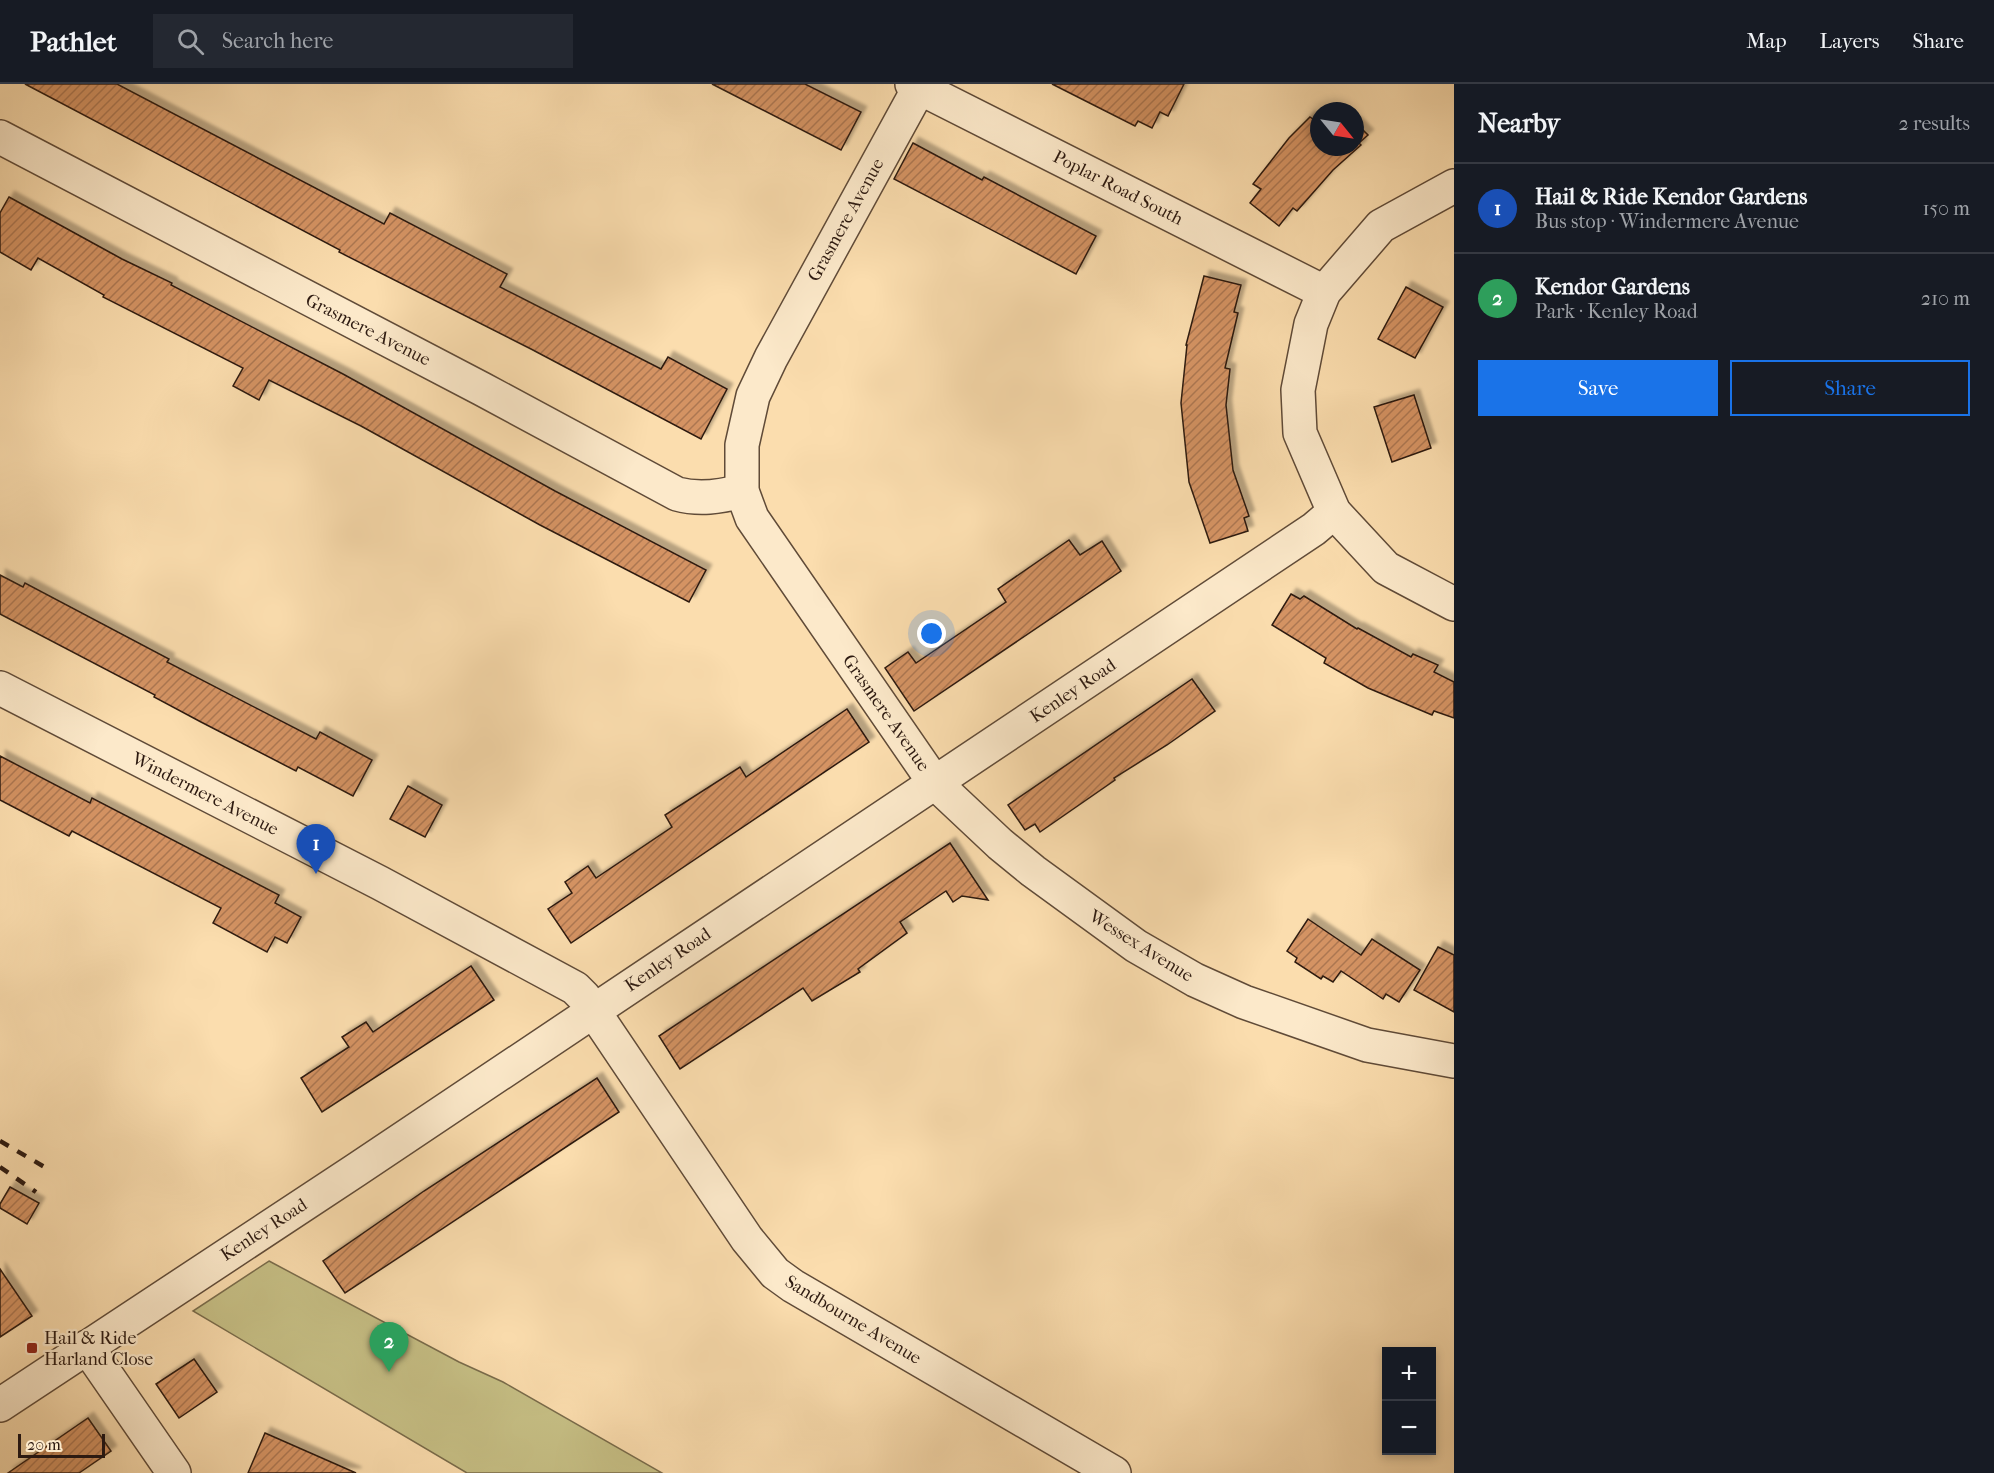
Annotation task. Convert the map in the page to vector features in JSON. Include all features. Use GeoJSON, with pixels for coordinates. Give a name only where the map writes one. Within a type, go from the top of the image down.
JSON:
{"type":"FeatureCollection","features":[{"type":"Feature","properties":{"kind":"street","name":"Poplar Road South"},"geometry":{"type":"LineString","coordinates":[[915,86],[1324,292]]}},
{"type":"Feature","properties":{"kind":"street","name":"Grasmere Avenue"},"geometry":{"type":"LineString","coordinates":[[915,86],[753,396],[742,445],[742,491],[752,518],[934,783]]}},
{"type":"Feature","properties":{"kind":"street","name":"Grasmere Avenue"},"geometry":{"type":"LineString","coordinates":[[0,137],[492,394],[677,494],[691,498],[709,498],[742,491]]}},
{"type":"Feature","properties":{"kind":"street"},"geometry":{"type":"LineString","coordinates":[[1454,186],[1381,226],[1324,292],[1308,335],[1298,390],[1300,433],[1334,512],[1386,568],[1454,604]]}},
{"type":"Feature","properties":{"kind":"street","name":"Kenley Road"},"geometry":{"type":"LineString","coordinates":[[0,1405],[356,1170],[1314,529],[1334,512]]}},
{"type":"Feature","properties":{"kind":"street","name":"Windermere Avenue"},"geometry":{"type":"LineString","coordinates":[[0,688],[564,981],[584,997],[593,1011]]}},
{"type":"Feature","properties":{"kind":"street","name":"Wessex Avenue"},"geometry":{"type":"LineString","coordinates":[[934,783],[1000,844],[1074,902],[1136,946],[1186,976],[1244,1002],[1367,1045],[1454,1061]]}},
{"type":"Feature","properties":{"kind":"street","name":"Sandbourne Avenue"},"geometry":{"type":"LineString","coordinates":[[593,1011],[747,1239],[775,1273],[793,1286],[1114,1473]]}},
{"type":"Feature","properties":{"kind":"street"},"geometry":{"type":"LineString","coordinates":[[87,1347],[174,1473]]}},
{"type":"Feature","properties":{"kind":"shaded area"},"geometry":{"type":"Polygon","coordinates":[[[269,1261],[459,1362],[503,1382],[662,1473],[467,1473],[193,1311],[269,1261]]]}},
{"type":"Feature","properties":{"kind":"building"},"geometry":{"type":"Polygon","coordinates":[[[25,84],[117,84],[384,224],[390,213],[507,274],[500,287],[661,369],[668,357],[727,389],[701,439],[531,349],[339,252],[340,250],[25,84]]]}},
{"type":"Feature","properties":{"kind":"building"},"geometry":{"type":"Polygon","coordinates":[[[712,84],[805,84],[861,112],[841,150],[712,84]]]}},
{"type":"Feature","properties":{"kind":"building"},"geometry":{"type":"Polygon","coordinates":[[[1052,84],[1184,84],[1168,116],[1160,112],[1152,128],[1138,121],[1135,126],[1052,84]]]}},
{"type":"Feature","properties":{"kind":"building"},"geometry":{"type":"Polygon","coordinates":[[[1310,117],[1310,156],[1349,156],[1333,170],[1297,211],[1293,208],[1279,226],[1250,203],[1261,189],[1253,184],[1289,138],[1310,117]]]}},
{"type":"Feature","properties":{"kind":"building"},"geometry":{"type":"Polygon","coordinates":[[[913,143],[982,180],[984,177],[1096,236],[1076,274],[894,179],[913,143]]]}},
{"type":"Feature","properties":{"kind":"building"},"geometry":{"type":"Polygon","coordinates":[[[9,197],[706,570],[689,602],[540,525],[361,426],[269,380],[259,400],[233,386],[243,368],[103,297],[104,295],[38,258],[31,270],[0,252],[0,213],[9,197]]]}},
{"type":"Feature","properties":{"kind":"building"},"geometry":{"type":"Polygon","coordinates":[[[1204,276],[1241,285],[1234,312],[1238,313],[1225,368],[1230,369],[1226,405],[1233,470],[1249,516],[1244,518],[1248,531],[1210,543],[1189,482],[1181,403],[1186,345],[1204,276]]]}},
{"type":"Feature","properties":{"kind":"building"},"geometry":{"type":"Polygon","coordinates":[[[1406,287],[1443,307],[1415,358],[1378,339],[1406,287]]]}},
{"type":"Feature","properties":{"kind":"building"},"geometry":{"type":"Polygon","coordinates":[[[1414,395],[1431,448],[1392,462],[1374,407],[1414,395]]]}},
{"type":"Feature","properties":{"kind":"building"},"geometry":{"type":"Polygon","coordinates":[[[1069,540],[1080,555],[1102,541],[1121,571],[914,711],[885,668],[908,652],[916,663],[1006,602],[998,589],[1069,540]]]}},
{"type":"Feature","properties":{"kind":"building"},"geometry":{"type":"Polygon","coordinates":[[[0,575],[23,587],[25,583],[169,659],[167,662],[316,739],[320,732],[372,760],[353,796],[298,767],[296,771],[0,614],[0,575]]]}},
{"type":"Feature","properties":{"kind":"building"},"geometry":{"type":"Polygon","coordinates":[[[1291,594],[1300,599],[1304,596],[1357,629],[1411,657],[1413,654],[1438,665],[1434,672],[1454,682],[1454,718],[1434,711],[1432,715],[1368,688],[1324,663],[1326,658],[1272,625],[1291,594]]]}},
{"type":"Feature","properties":{"kind":"building"},"geometry":{"type":"Polygon","coordinates":[[[1192,679],[1215,711],[1114,778],[1115,780],[1040,832],[1035,824],[1025,830],[1008,805],[1192,679]]]}},
{"type":"Feature","properties":{"kind":"building"},"geometry":{"type":"Polygon","coordinates":[[[847,709],[869,742],[571,943],[548,909],[572,893],[565,882],[588,866],[596,878],[672,827],[665,815],[740,767],[746,777],[847,709]]]}},
{"type":"Feature","properties":{"kind":"building"},"geometry":{"type":"Polygon","coordinates":[[[0,756],[90,803],[92,798],[279,895],[275,903],[301,917],[287,943],[275,937],[267,952],[213,923],[221,908],[72,831],[69,836],[0,800],[0,756]]]}},
{"type":"Feature","properties":{"kind":"building"},"geometry":{"type":"Polygon","coordinates":[[[408,786],[442,805],[425,837],[390,819],[408,786]]]}},
{"type":"Feature","properties":{"kind":"building"},"geometry":{"type":"Polygon","coordinates":[[[950,843],[988,900],[962,896],[953,902],[946,891],[900,922],[907,933],[858,969],[860,972],[812,1001],[803,988],[680,1069],[659,1036],[950,843]]]}},
{"type":"Feature","properties":{"kind":"building"},"geometry":{"type":"Polygon","coordinates":[[[1308,919],[1361,955],[1372,939],[1420,970],[1399,1002],[1386,994],[1383,999],[1341,971],[1333,982],[1323,976],[1321,979],[1295,962],[1297,958],[1287,951],[1308,919]]]}},
{"type":"Feature","properties":{"kind":"building"},"geometry":{"type":"Polygon","coordinates":[[[1438,947],[1454,955],[1454,1012],[1414,990],[1438,947]]]}},
{"type":"Feature","properties":{"kind":"building"},"geometry":{"type":"Polygon","coordinates":[[[471,966],[494,1000],[322,1112],[301,1078],[349,1047],[342,1037],[366,1022],[373,1032],[471,966]]]}},
{"type":"Feature","properties":{"kind":"building"},"geometry":{"type":"Polygon","coordinates":[[[597,1078],[619,1112],[345,1293],[323,1261],[424,1191],[597,1078]]]}},
{"type":"Feature","properties":{"kind":"building"},"geometry":{"type":"Polygon","coordinates":[[[10,1187],[39,1203],[27,1224],[0,1208],[10,1187]]]}},
{"type":"Feature","properties":{"kind":"building"},"geometry":{"type":"Polygon","coordinates":[[[0,1269],[32,1316],[0,1337],[0,1269]]]}},
{"type":"Feature","properties":{"kind":"building"},"geometry":{"type":"Polygon","coordinates":[[[194,1359],[217,1392],[179,1418],[156,1384],[194,1359]]]}},
{"type":"Feature","properties":{"kind":"building"},"geometry":{"type":"Polygon","coordinates":[[[88,1418],[111,1451],[79,1473],[8,1473],[88,1418]]]}},
{"type":"Feature","properties":{"kind":"building"},"geometry":{"type":"Polygon","coordinates":[[[265,1433],[356,1473],[248,1473],[265,1433]]]}},
{"type":"Feature","properties":{"kind":"railway"},"geometry":{"type":"LineString","coordinates":[[0,1141],[48,1169]]}},
{"type":"Feature","properties":{"kind":"railway"},"geometry":{"type":"LineString","coordinates":[[0,1167],[36,1192]]}},
{"type":"Feature","properties":{"kind":"place","name":"Hail & Ride Kendor Gardens"},"geometry":{"type":"Point","coordinates":[316,874]}},
{"type":"Feature","properties":{"kind":"place","name":"Hail & Ride Harland Close"},"geometry":{"type":"Point","coordinates":[32,1348]}},
{"type":"Feature","properties":{"kind":"place","name":"Kendor Gardens"},"geometry":{"type":"Point","coordinates":[389,1372]}}]}
